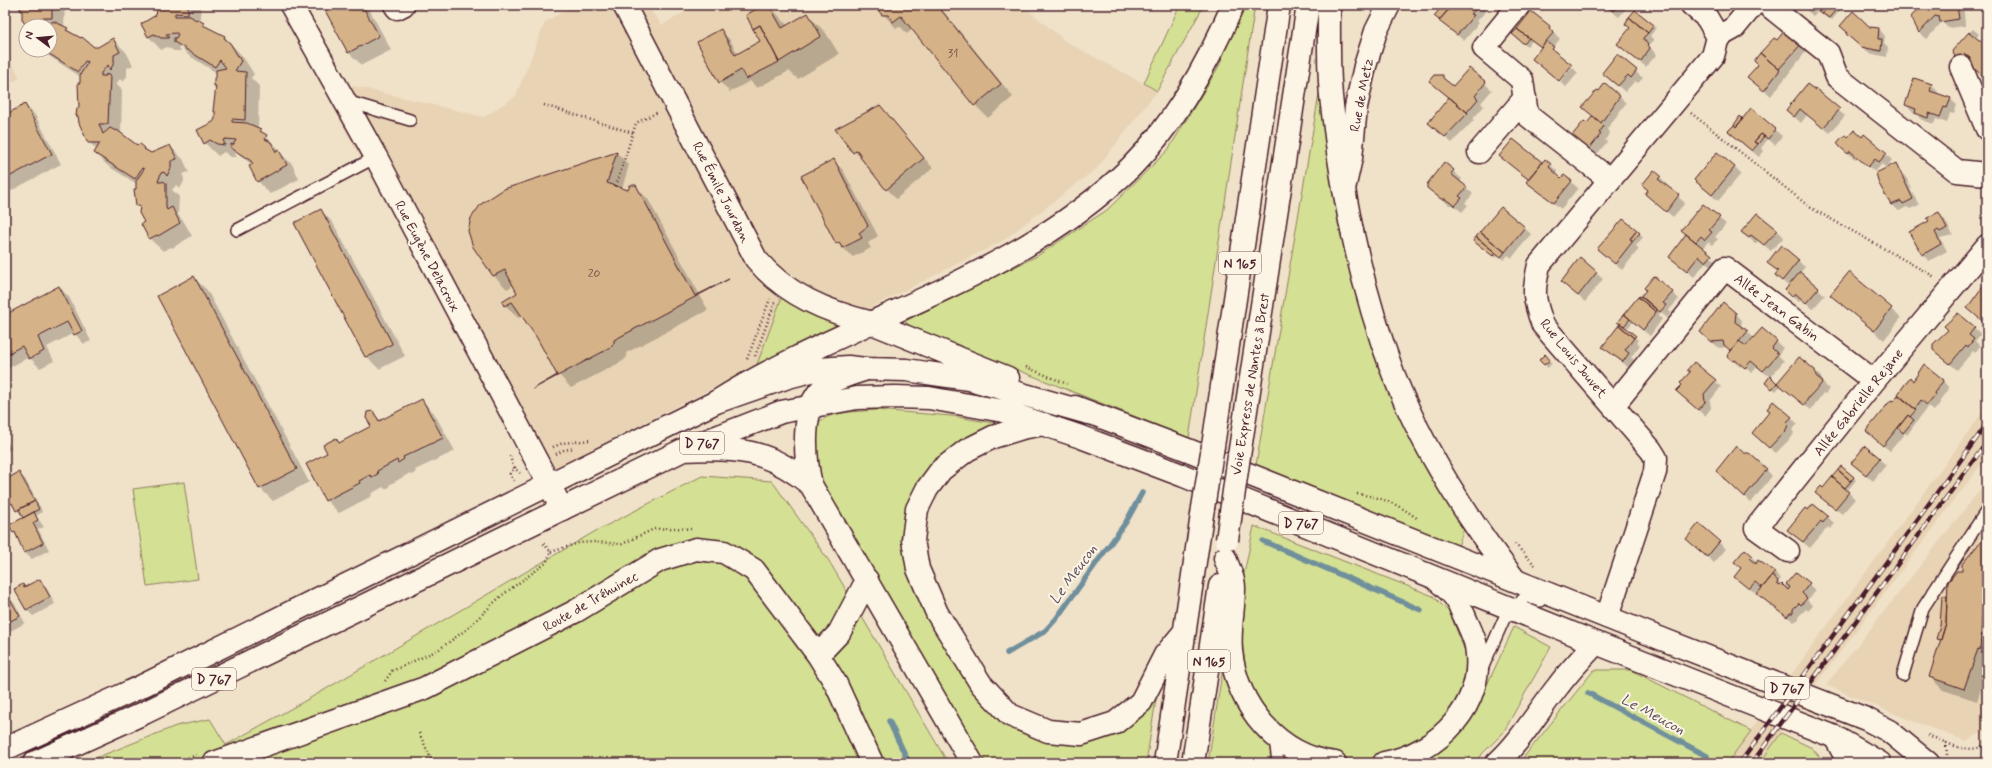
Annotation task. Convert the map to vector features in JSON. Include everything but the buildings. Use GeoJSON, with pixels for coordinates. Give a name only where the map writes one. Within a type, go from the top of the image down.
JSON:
{"type":"FeatureCollection","features":[{"type":"Feature","properties":{"kind":"main road","name":"Rue Eugène Delacroix"},"geometry":{"type":"LineString","coordinates":[[291,5],[376,157],[562,509]]}},
{"type":"Feature","properties":{"kind":"main road"},"geometry":{"type":"LineString","coordinates":[[395,5],[397,8],[403,5]]}},
{"type":"Feature","properties":{"kind":"main road","name":"Rue Émile Jourdan"},"geometry":{"type":"LineString","coordinates":[[624,5],[756,259],[768,274],[807,300],[841,315],[872,323],[991,371],[1088,413]]}},
{"type":"Feature","properties":{"kind":"main road"},"geometry":{"type":"LineString","coordinates":[[716,402],[753,379],[990,265],[1048,232],[1077,213],[1107,189],[1132,166],[1156,138],[1178,108],[1219,37],[1233,5]]}},
{"type":"Feature","properties":{"kind":"main road","name":"Voie Express de Nantes à Brest"},"geometry":{"type":"LineString","coordinates":[[1165,763],[1279,5]]}},
{"type":"Feature","properties":{"kind":"main road","name":"Voie Express de Nantes à Brest"},"geometry":{"type":"LineString","coordinates":[[1193,763],[1308,5]]}},
{"type":"Feature","properties":{"kind":"main road"},"geometry":{"type":"LineString","coordinates":[[1329,5],[1329,56],[1332,113],[1344,189],[1357,253],[1376,321],[1394,373],[1418,426],[1451,489],[1485,541],[1515,580]]}},
{"type":"Feature","properties":{"kind":"main road","name":"Rue de Metz"},"geometry":{"type":"LineString","coordinates":[[1344,189],[1351,158],[1356,107],[1365,66],[1376,31],[1389,5]]}},
{"type":"Feature","properties":{"kind":"main road"},"geometry":{"type":"LineString","coordinates":[[1519,5],[1484,48],[1522,80],[1527,115],[1610,180]]}},
{"type":"Feature","properties":{"kind":"main road"},"geometry":{"type":"LineString","coordinates":[[1692,5],[1707,18],[1718,37],[1734,28],[1753,5]]}},
{"type":"Feature","properties":{"kind":"main road"},"geometry":{"type":"LineString","coordinates":[[1768,5],[1828,53],[1837,77],[1957,171],[1987,174]]}},
{"type":"Feature","properties":{"kind":"main road","name":"Rue Louis Jouvet"},"geometry":{"type":"LineString","coordinates":[[1607,617],[1655,472],[1656,458],[1651,450],[1544,325],[1536,308],[1534,289],[1539,265],[1713,56],[1718,37]]}},
{"type":"Feature","properties":{"kind":"main road"},"geometry":{"type":"LineString","coordinates":[[1961,68],[1987,129]]}},
{"type":"Feature","properties":{"kind":"main road"},"geometry":{"type":"LineString","coordinates":[[1479,152],[1525,98]]}},
{"type":"Feature","properties":{"kind":"main road","name":"Allée Gabrielle Rejane"},"geometry":{"type":"LineString","coordinates":[[1788,551],[1756,528],[1874,381],[1987,246]]}},
{"type":"Feature","properties":{"kind":"main road","name":"Allée Jean Gabin"},"geometry":{"type":"LineString","coordinates":[[1613,406],[1725,268],[1874,381]]}},
{"type":"Feature","properties":{"kind":"main road","name":"D 767"},"geometry":{"type":"LineString","coordinates":[[5,749],[140,687],[716,402],[788,377],[819,369],[848,367],[906,370],[969,379],[1088,413],[1188,450],[1567,602],[1866,719],[1889,731],[1928,763]]}},
{"type":"Feature","properties":{"kind":"main road"},"geometry":{"type":"LineString","coordinates":[[866,369],[824,386],[817,394],[811,406],[808,418],[806,453],[811,485],[972,763]]}},
{"type":"Feature","properties":{"kind":"main road","name":"D 767"},"geometry":{"type":"LineString","coordinates":[[34,763],[144,713],[683,450],[781,412],[857,398],[895,396],[929,398],[1003,411],[1044,424],[1192,479],[1436,579],[1835,737],[1876,762]]}},
{"type":"Feature","properties":{"kind":"main road"},"geometry":{"type":"LineString","coordinates":[[1044,424],[1015,430],[993,437],[966,450],[941,470],[927,488],[917,509],[913,540],[918,569],[937,613],[981,684],[1010,715],[1048,731],[1081,734],[1115,723],[1141,702],[1165,655],[1185,630]]}},
{"type":"Feature","properties":{"kind":"main road"},"geometry":{"type":"LineString","coordinates":[[683,450],[716,448],[740,450],[758,454],[783,465],[811,485]]}},
{"type":"Feature","properties":{"kind":"main road","name":"Route de Tréhuinec"},"geometry":{"type":"LineString","coordinates":[[208,758],[425,688],[576,611],[660,560],[696,549],[724,552],[754,570],[818,655],[836,684],[872,763]]}},
{"type":"Feature","properties":{"kind":"main road"},"geometry":{"type":"LineString","coordinates":[[1226,549],[1234,586],[1231,615],[1231,650],[1235,674],[1251,709],[1275,736],[1307,755],[1330,763]]}},
{"type":"Feature","properties":{"kind":"main road"},"geometry":{"type":"LineString","coordinates":[[1384,763],[1407,756],[1443,736],[1458,720],[1475,685],[1476,646],[1456,598],[1436,579]]}},
{"type":"Feature","properties":{"kind":"main road"},"geometry":{"type":"LineString","coordinates":[[818,655],[839,633],[867,580]]}},
{"type":"Feature","properties":{"kind":"main road"},"geometry":{"type":"LineString","coordinates":[[1497,763],[1512,749],[1558,686],[1596,643]]}},
{"type":"Feature","properties":{"kind":"main road"},"geometry":{"type":"LineString","coordinates":[[1835,737],[1849,763]]}},
{"type":"Feature","properties":{"kind":"lane"},"geometry":{"type":"LineString","coordinates":[[345,101],[410,120]]}},
{"type":"Feature","properties":{"kind":"lane"},"geometry":{"type":"LineString","coordinates":[[238,230],[376,157]]}},
{"type":"Feature","properties":{"kind":"lane"},"geometry":{"type":"LineString","coordinates":[[1903,675],[1923,608],[1987,510]]}},
{"type":"Feature","properties":{"kind":"lane"},"geometry":{"type":"LineString","coordinates":[[1475,685],[1504,619],[1526,596],[1552,606],[1567,602]]}},
{"type":"Feature","properties":{"kind":"lane"},"geometry":{"type":"LineString","coordinates":[[1275,736],[1278,763]]}},
{"type":"Feature","properties":{"kind":"path"},"geometry":{"type":"LineString","coordinates":[[1676,100],[1811,208],[1953,286]]}},
{"type":"Feature","properties":{"kind":"path"},"geometry":{"type":"LineString","coordinates":[[544,105],[633,133]]}},
{"type":"Feature","properties":{"kind":"path"},"geometry":{"type":"LineString","coordinates":[[616,186],[636,123],[661,110]]}},
{"type":"Feature","properties":{"kind":"path"},"geometry":{"type":"LineString","coordinates":[[743,364],[749,357],[772,294]]}},
{"type":"Feature","properties":{"kind":"path"},"geometry":{"type":"LineString","coordinates":[[754,359],[776,302]]}},
{"type":"Feature","properties":{"kind":"path"},"geometry":{"type":"LineString","coordinates":[[507,450],[514,467],[519,474],[536,458],[563,443],[594,440]]}},
{"type":"Feature","properties":{"kind":"path"},"geometry":{"type":"LineString","coordinates":[[516,487],[510,474],[514,467],[536,458],[564,450],[579,448]]}},
{"type":"Feature","properties":{"kind":"path"},"geometry":{"type":"LineString","coordinates":[[384,682],[392,671],[438,650],[467,629],[501,596],[546,563],[551,552],[579,544],[595,542],[622,544],[654,529],[673,528],[688,528],[694,530],[696,549]]}},
{"type":"Feature","properties":{"kind":"path"},"geometry":{"type":"LineString","coordinates":[[542,542],[551,552]]}},
{"type":"Feature","properties":{"kind":"path"},"geometry":{"type":"LineString","coordinates":[[419,733],[433,763]]}},
{"type":"Feature","properties":{"kind":"path"},"geometry":{"type":"LineString","coordinates":[[1926,735],[1960,748],[1971,750],[1982,747],[1987,743]]}},
{"type":"Feature","properties":{"kind":"path"},"geometry":{"type":"LineString","coordinates":[[173,763],[208,758]]}},
{"type":"Feature","properties":{"kind":"shaded area"},"geometry":{"type":"Polygon","coordinates":[[[575,5],[646,5],[662,25],[697,5],[1022,5],[1065,41],[1157,91],[1097,168],[1004,240],[536,478],[328,98],[354,86],[484,117],[516,96],[545,22],[575,5]]]}},
{"type":"Feature","properties":{"kind":"shaded area"},"geometry":{"type":"Polygon","coordinates":[[[5,51],[20,78],[5,86],[5,51]]]}},
{"type":"Feature","properties":{"kind":"shaded area"},"geometry":{"type":"Polygon","coordinates":[[[1987,406],[1987,456],[1980,466],[1822,676],[1759,763],[1727,763],[1987,406]]]}},
{"type":"Feature","properties":{"kind":"shaded area"},"geometry":{"type":"Polygon","coordinates":[[[1987,481],[1987,728],[1985,731],[1966,741],[1902,717],[1826,685],[1987,481]]]}},
{"type":"Feature","properties":{"kind":"green space"},"geometry":{"type":"Polygon","coordinates":[[[1180,5],[1204,5],[1157,91],[1144,83],[1180,5]]]}},
{"type":"Feature","properties":{"kind":"green space"},"geometry":{"type":"Polygon","coordinates":[[[1242,5],[1255,5],[1189,438],[912,328],[905,321],[1037,256],[1107,210],[1168,150],[1219,66],[1242,5]]]}},
{"type":"Feature","properties":{"kind":"green space"},"geometry":{"type":"Polygon","coordinates":[[[1319,94],[1338,203],[1403,420],[1464,529],[1457,549],[1281,484],[1256,465],[1319,94]]]}},
{"type":"Feature","properties":{"kind":"green space"},"geometry":{"type":"Polygon","coordinates":[[[783,294],[841,322],[840,327],[756,367],[783,294]]]}},
{"type":"Feature","properties":{"kind":"green space"},"geometry":{"type":"Polygon","coordinates":[[[876,410],[952,416],[1004,425],[944,459],[908,558],[1026,733],[1059,744],[1098,740],[1157,693],[1146,763],[978,763],[823,484],[812,457],[810,439],[814,428],[820,421],[841,413],[876,410]]]}},
{"type":"Feature","properties":{"kind":"green space"},"geometry":{"type":"Polygon","coordinates":[[[702,476],[772,481],[829,561],[948,763],[83,763],[176,726],[210,719],[226,745],[319,693],[594,532],[702,476]]]}},
{"type":"Feature","properties":{"kind":"green space"},"geometry":{"type":"Polygon","coordinates":[[[184,482],[198,579],[147,586],[133,489],[184,482]]]}},
{"type":"Feature","properties":{"kind":"green space"},"geometry":{"type":"Polygon","coordinates":[[[1254,526],[1433,596],[1450,613],[1466,654],[1465,676],[1486,687],[1514,627],[1551,647],[1503,733],[1473,763],[1208,763],[1222,673],[1245,665],[1240,624],[1244,574],[1254,526]]]}},
{"type":"Feature","properties":{"kind":"green space"},"geometry":{"type":"Polygon","coordinates":[[[1594,670],[1631,670],[1751,731],[1727,763],[1519,763],[1594,670]]]}},
{"type":"Feature","properties":{"kind":"green space"},"geometry":{"type":"Polygon","coordinates":[[[1781,733],[1812,748],[1825,763],[1760,763],[1781,733]]]}},
{"type":"Feature","properties":{"kind":"waterway","name":"Le Meucon"},"geometry":{"type":"LineString","coordinates":[[1007,653],[1045,631],[1056,619],[1126,522],[1142,493]]}},
{"type":"Feature","properties":{"kind":"waterway","name":"Le Meucon"},"geometry":{"type":"LineString","coordinates":[[1263,541],[1421,610]]}},
{"type":"Feature","properties":{"kind":"waterway","name":"Le Meucon"},"geometry":{"type":"LineString","coordinates":[[1588,693],[1707,756]]}},
{"type":"Feature","properties":{"kind":"waterway","name":"Le Meucon"},"geometry":{"type":"LineString","coordinates":[[889,721],[909,763]]}},
{"type":"Feature","properties":{"kind":"railway"},"geometry":{"type":"LineString","coordinates":[[1740,763],[1987,424]]}},
{"type":"Feature","properties":{"kind":"railway"},"geometry":{"type":"LineString","coordinates":[[1752,763],[1987,442]]}}]}
